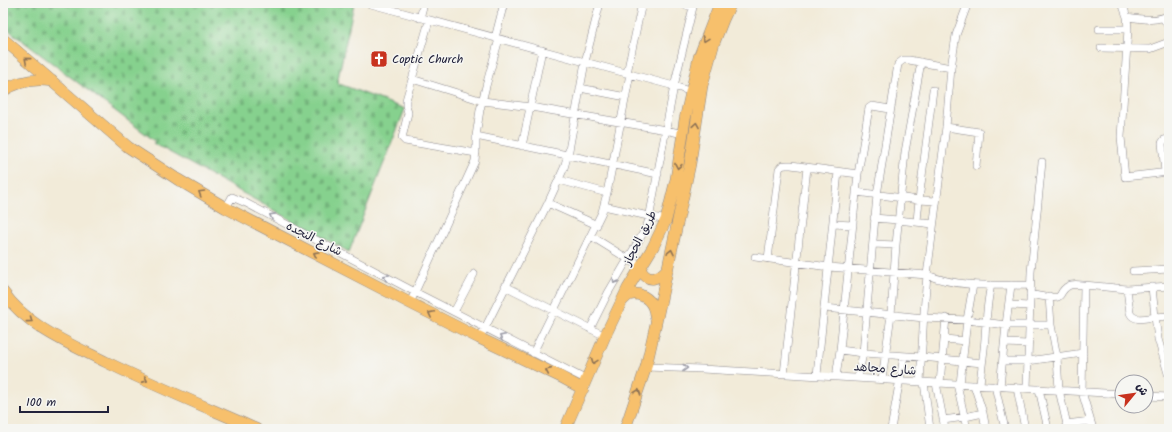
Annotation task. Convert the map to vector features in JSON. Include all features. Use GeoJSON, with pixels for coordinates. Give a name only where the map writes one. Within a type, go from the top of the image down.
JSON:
{"type":"FeatureCollection","features":[{"type":"Feature","properties":{"kind":"main road","name":"طريق الحجاز"},"geometry":{"type":"LineString","coordinates":[[565,429],[605,336],[622,301],[666,220],[676,179],[685,119],[699,56],[720,3]]}},
{"type":"Feature","properties":{"kind":"main road"},"geometry":{"type":"LineString","coordinates":[[625,429],[646,367],[656,323],[690,164],[702,86],[714,43],[731,3]]}},
{"type":"Feature","properties":{"kind":"main road","name":"شارع النجده"},"geometry":{"type":"LineString","coordinates":[[5,45],[52,81],[128,147],[177,179],[226,208],[479,338],[561,377],[585,384]]}},
{"type":"Feature","properties":{"kind":"main road"},"geometry":{"type":"LineString","coordinates":[[3,91],[10,86],[23,81],[52,81]]}},
{"type":"Feature","properties":{"kind":"main road"},"geometry":{"type":"LineString","coordinates":[[640,268],[643,275],[649,278],[655,278],[661,276],[668,268]]}},
{"type":"Feature","properties":{"kind":"main road"},"geometry":{"type":"LineString","coordinates":[[622,301],[631,294],[644,296],[653,307],[656,323]]}},
{"type":"Feature","properties":{"kind":"main road"},"geometry":{"type":"LineString","coordinates":[[4,296],[22,314],[42,329],[136,376],[256,429]]}},
{"type":"Feature","properties":{"kind":"street"},"geometry":{"type":"LineString","coordinates":[[367,3],[692,92]]}},
{"type":"Feature","properties":{"kind":"street"},"geometry":{"type":"LineString","coordinates":[[420,18],[424,3]]}},
{"type":"Feature","properties":{"kind":"street"},"geometry":{"type":"LineString","coordinates":[[410,303],[473,164],[476,153],[476,136],[480,110],[504,3]]}},
{"type":"Feature","properties":{"kind":"street"},"geometry":{"type":"LineString","coordinates":[[479,338],[559,180],[568,155],[585,62],[600,3]]}},
{"type":"Feature","properties":{"kind":"street"},"geometry":{"type":"LineString","coordinates":[[533,352],[597,225],[604,206],[626,97],[628,74],[642,3]]}},
{"type":"Feature","properties":{"kind":"street"},"geometry":{"type":"LineString","coordinates":[[590,329],[608,294],[646,228],[650,216],[674,86],[693,5],[678,3]]}},
{"type":"Feature","properties":{"kind":"street"},"geometry":{"type":"LineString","coordinates":[[930,429],[922,382],[922,356],[927,275],[946,127],[951,68],[956,35],[968,3]]}},
{"type":"Feature","properties":{"kind":"street"},"geometry":{"type":"LineString","coordinates":[[1122,3],[1127,17],[1128,29],[1120,137],[1125,177],[1167,172],[1166,153],[1162,141],[1169,139]]}},
{"type":"Feature","properties":{"kind":"street"},"geometry":{"type":"LineString","coordinates":[[1127,17],[1158,19],[1166,16],[1169,27]]}},
{"type":"Feature","properties":{"kind":"street"},"geometry":{"type":"LineString","coordinates":[[429,21],[406,102],[408,113],[402,136],[403,139],[405,141],[476,153]]}},
{"type":"Feature","properties":{"kind":"street"},"geometry":{"type":"LineString","coordinates":[[1099,29],[1128,29]]}},
{"type":"Feature","properties":{"kind":"street"},"geometry":{"type":"LineString","coordinates":[[1101,48],[1150,49],[1169,42]]}},
{"type":"Feature","properties":{"kind":"street"},"geometry":{"type":"LineString","coordinates":[[522,146],[542,50]]}},
{"type":"Feature","properties":{"kind":"street"},"geometry":{"type":"LineString","coordinates":[[858,378],[863,353],[874,218],[898,64],[903,60],[909,60],[951,68]]}},
{"type":"Feature","properties":{"kind":"street"},"geometry":{"type":"LineString","coordinates":[[882,380],[892,315],[899,198],[905,152],[921,62]]}},
{"type":"Feature","properties":{"kind":"street"},"geometry":{"type":"LineString","coordinates":[[412,79],[483,101],[621,122],[683,134]]}},
{"type":"Feature","properties":{"kind":"street"},"geometry":{"type":"LineString","coordinates":[[580,88],[626,97]]}},
{"type":"Feature","properties":{"kind":"street"},"geometry":{"type":"LineString","coordinates":[[917,221],[918,200],[932,90]]}},
{"type":"Feature","properties":{"kind":"street"},"geometry":{"type":"LineString","coordinates":[[836,377],[858,174],[869,108],[872,106],[890,109]]}},
{"type":"Feature","properties":{"kind":"street"},"geometry":{"type":"LineString","coordinates":[[946,127],[979,132],[976,166]]}},
{"type":"Feature","properties":{"kind":"street"},"geometry":{"type":"LineString","coordinates":[[476,136],[658,174]]}},
{"type":"Feature","properties":{"kind":"street"},"geometry":{"type":"LineString","coordinates":[[1026,388],[1030,285],[1042,162]]}},
{"type":"Feature","properties":{"kind":"street"},"geometry":{"type":"LineString","coordinates":[[768,259],[779,169],[783,165],[858,174]]}},
{"type":"Feature","properties":{"kind":"street"},"geometry":{"type":"LineString","coordinates":[[784,374],[807,168]]}},
{"type":"Feature","properties":{"kind":"street"},"geometry":{"type":"LineString","coordinates":[[817,376],[838,172]]}},
{"type":"Feature","properties":{"kind":"street"},"geometry":{"type":"LineString","coordinates":[[559,180],[607,193]]}},
{"type":"Feature","properties":{"kind":"street"},"geometry":{"type":"LineString","coordinates":[[856,192],[936,201]]}},
{"type":"Feature","properties":{"kind":"street"},"geometry":{"type":"LineString","coordinates":[[226,208],[232,197],[246,202],[415,292],[533,352],[585,384]]}},
{"type":"Feature","properties":{"kind":"street"},"geometry":{"type":"LineString","coordinates":[[548,203],[597,225]]}},
{"type":"Feature","properties":{"kind":"street"},"geometry":{"type":"LineString","coordinates":[[604,206],[666,220]]}},
{"type":"Feature","properties":{"kind":"street"},"geometry":{"type":"LineString","coordinates":[[874,218],[917,221],[933,224]]}},
{"type":"Feature","properties":{"kind":"street"},"geometry":{"type":"LineString","coordinates":[[833,224],[853,225]]}},
{"type":"Feature","properties":{"kind":"street"},"geometry":{"type":"LineString","coordinates":[[591,236],[640,268]]}},
{"type":"Feature","properties":{"kind":"street"},"geometry":{"type":"LineString","coordinates":[[873,244],[896,245]]}},
{"type":"Feature","properties":{"kind":"street"},"geometry":{"type":"LineString","coordinates":[[755,257],[829,267],[927,275],[939,280],[973,285],[1030,285]]}},
{"type":"Feature","properties":{"kind":"street"},"geometry":{"type":"LineString","coordinates":[[1133,271],[1169,269]]}},
{"type":"Feature","properties":{"kind":"street"},"geometry":{"type":"LineString","coordinates":[[454,312],[474,274]]}},
{"type":"Feature","properties":{"kind":"street"},"geometry":{"type":"LineString","coordinates":[[1030,294],[1056,297],[1065,287],[1071,284],[1127,289],[1169,286]]}},
{"type":"Feature","properties":{"kind":"street"},"geometry":{"type":"LineString","coordinates":[[967,429],[959,384],[973,285]]}},
{"type":"Feature","properties":{"kind":"street"},"geometry":{"type":"LineString","coordinates":[[986,429],[977,385],[982,363],[991,285]]}},
{"type":"Feature","properties":{"kind":"street"},"geometry":{"type":"LineString","coordinates":[[1005,429],[997,387],[1012,285]]}},
{"type":"Feature","properties":{"kind":"street"},"geometry":{"type":"LineString","coordinates":[[1084,285],[1082,392],[1093,429]]}},
{"type":"Feature","properties":{"kind":"street"},"geometry":{"type":"LineString","coordinates":[[505,286],[605,336]]}},
{"type":"Feature","properties":{"kind":"street"},"geometry":{"type":"LineString","coordinates":[[1152,287],[1158,339],[1165,353],[1169,377]]}},
{"type":"Feature","properties":{"kind":"street"},"geometry":{"type":"LineString","coordinates":[[1127,289],[1130,314],[1134,319],[1169,316]]}},
{"type":"Feature","properties":{"kind":"street"},"geometry":{"type":"LineString","coordinates":[[1049,296],[1051,325],[1057,357],[1059,390],[1067,426],[1090,421]]}},
{"type":"Feature","properties":{"kind":"street"},"geometry":{"type":"LineString","coordinates":[[1009,305],[1029,306]]}},
{"type":"Feature","properties":{"kind":"street"},"geometry":{"type":"LineString","coordinates":[[825,308],[924,318],[946,318],[1006,325],[1051,325]]}},
{"type":"Feature","properties":{"kind":"street"},"geometry":{"type":"LineString","coordinates":[[945,429],[938,383],[943,358],[946,318]]}},
{"type":"Feature","properties":{"kind":"street"},"geometry":{"type":"LineString","coordinates":[[945,339],[965,341]]}},
{"type":"Feature","properties":{"kind":"street"},"geometry":{"type":"LineString","coordinates":[[1004,343],[1028,344]]}},
{"type":"Feature","properties":{"kind":"street"},"geometry":{"type":"LineString","coordinates":[[840,350],[885,355],[922,356],[982,363]]}},
{"type":"Feature","properties":{"kind":"street"},"geometry":{"type":"LineString","coordinates":[[1002,361],[1028,361],[1083,353]]}},
{"type":"Feature","properties":{"kind":"street"},"geometry":{"type":"LineString","coordinates":[[891,429],[904,356]]}},
{"type":"Feature","properties":{"kind":"street","name":"شارع مجاهد"},"geometry":{"type":"LineString","coordinates":[[646,367],[702,368],[1114,394]]}},
{"type":"Feature","properties":{"kind":"street"},"geometry":{"type":"LineString","coordinates":[[1017,388],[1025,429]]}},
{"type":"Feature","properties":{"kind":"street"},"geometry":{"type":"LineString","coordinates":[[1039,389],[1048,429]]}},
{"type":"Feature","properties":{"kind":"street"},"geometry":{"type":"LineString","coordinates":[[1154,396],[1169,397]]}},
{"type":"Feature","properties":{"kind":"street"},"geometry":{"type":"LineString","coordinates":[[943,420],[983,413]]}},
{"type":"Feature","properties":{"kind":"green space"},"geometry":{"type":"Polygon","coordinates":[[[3,3],[354,4],[337,83],[405,109],[349,252],[153,143],[155,141],[3,26],[3,3]]]}},
{"type":"Feature","properties":{"kind":"place","name":"Coptic Church"},"geometry":{"type":"Point","coordinates":[379,59]}}]}
